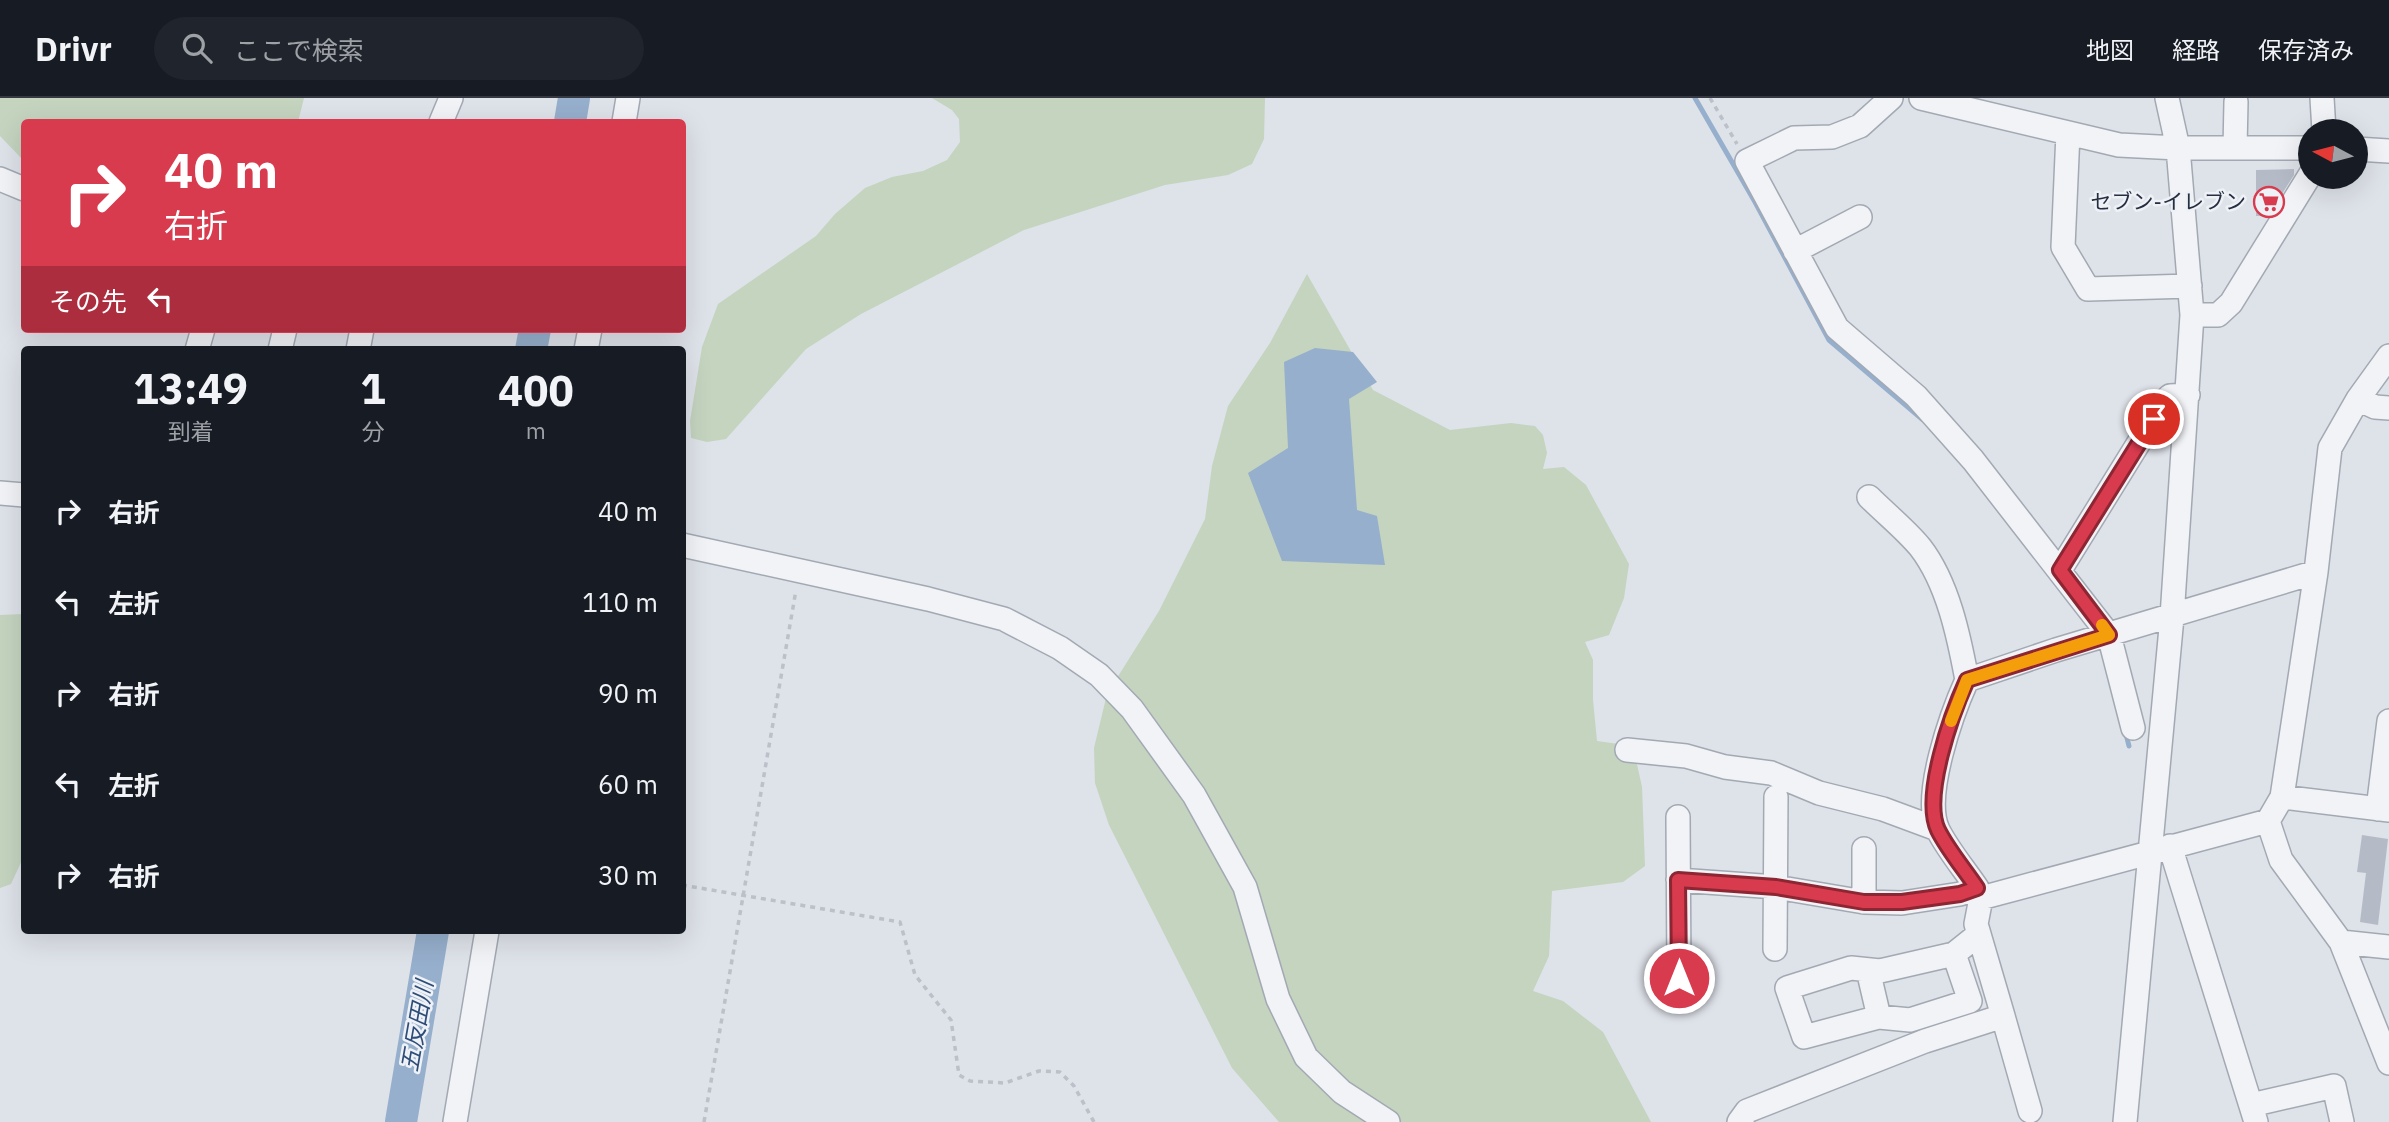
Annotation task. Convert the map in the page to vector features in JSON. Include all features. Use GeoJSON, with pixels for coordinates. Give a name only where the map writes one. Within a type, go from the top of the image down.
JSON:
{"type":"FeatureCollection","features":[{"type":"Feature","properties":{"kind":"street"},"geometry":{"type":"LineString","coordinates":[[441,119],[451,98]]}},
{"type":"Feature","properties":{"kind":"street"},"geometry":{"type":"LineString","coordinates":[[624,119],[628,98]]}},
{"type":"Feature","properties":{"kind":"street"},"geometry":{"type":"LineString","coordinates":[[1922,98],[2119,145],[2298,148]]}},
{"type":"Feature","properties":{"kind":"street"},"geometry":{"type":"LineString","coordinates":[[2125,1122],[2160,849],[2192,315],[2178,148],[2167,98]]}},
{"type":"Feature","properties":{"kind":"street"},"geometry":{"type":"LineString","coordinates":[[2322,98],[2323,119]]}},
{"type":"Feature","properties":{"kind":"street"},"geometry":{"type":"LineString","coordinates":[[1883,101],[1860,127],[1832,137],[1794,138],[1746,161],[1837,328],[1916,396],[1973,460],[2060,570],[2101,637],[2133,728]]}},
{"type":"Feature","properties":{"kind":"street"},"geometry":{"type":"LineString","coordinates":[[2235,148],[2236,102]]}},
{"type":"Feature","properties":{"kind":"street"},"geometry":{"type":"LineString","coordinates":[[2068,133],[2063,247],[2088,289],[2190,286]]}},
{"type":"Feature","properties":{"kind":"street"},"geometry":{"type":"LineString","coordinates":[[2368,149],[2389,150]]}},
{"type":"Feature","properties":{"kind":"street"},"geometry":{"type":"LineString","coordinates":[[0,179],[21,188]]}},
{"type":"Feature","properties":{"kind":"street"},"geometry":{"type":"LineString","coordinates":[[2192,315],[2218,314],[2231,303],[2301,189]]}},
{"type":"Feature","properties":{"kind":"street"},"geometry":{"type":"LineString","coordinates":[[1795,251],[1860,217]]}},
{"type":"Feature","properties":{"kind":"street"},"geometry":{"type":"LineString","coordinates":[[2389,356],[2358,399],[2330,448],[2316,572],[2282,797],[2269,821],[2281,860],[2341,942],[2389,1063]]}},
{"type":"Feature","properties":{"kind":"street"},"geometry":{"type":"LineString","coordinates":[[2060,570],[2164,402],[2170,396],[2188,394]]}},
{"type":"Feature","properties":{"kind":"street"},"geometry":{"type":"LineString","coordinates":[[2358,399],[2375,407],[2389,408]]}},
{"type":"Feature","properties":{"kind":"street"},"geometry":{"type":"LineString","coordinates":[[0,494],[21,495]]}},
{"type":"Feature","properties":{"kind":"street"},"geometry":{"type":"LineString","coordinates":[[1870,497],[1920,548],[1956,622],[1967,680],[1946,737],[1933,798],[1937,829],[1979,893],[1976,925],[2030,1111]]}},
{"type":"Feature","properties":{"kind":"street"},"geometry":{"type":"LineString","coordinates":[[686,546],[928,599],[1004,619],[1060,648],[1099,675],[1132,709],[1194,795],[1245,887],[1278,999],[1306,1057],[1342,1092],[1388,1122]]}},
{"type":"Feature","properties":{"kind":"street"},"geometry":{"type":"LineString","coordinates":[[1967,680],[2316,572]]}},
{"type":"Feature","properties":{"kind":"street"},"geometry":{"type":"LineString","coordinates":[[2282,797],[2383,809],[2389,721]]}},
{"type":"Feature","properties":{"kind":"street"},"geometry":{"type":"LineString","coordinates":[[1627,750],[1686,756],[1725,767],[1771,773],[1819,793],[1883,809],[1937,829]]}},
{"type":"Feature","properties":{"kind":"street"},"geometry":{"type":"LineString","coordinates":[[1775,949],[1776,797]]}},
{"type":"Feature","properties":{"kind":"street"},"geometry":{"type":"LineString","coordinates":[[1678,817],[1679,978]]}},
{"type":"Feature","properties":{"kind":"street"},"geometry":{"type":"LineString","coordinates":[[1678,880],[1776,887],[1864,902],[1902,902],[1979,893],[2269,821]]}},
{"type":"Feature","properties":{"kind":"street"},"geometry":{"type":"LineString","coordinates":[[1864,849],[1864,902]]}},
{"type":"Feature","properties":{"kind":"street"},"geometry":{"type":"LineString","coordinates":[[2160,849],[2254,1113],[2334,1086],[2342,1122]]}},
{"type":"Feature","properties":{"kind":"street"},"geometry":{"type":"LineString","coordinates":[[455,1122],[486,934]]}},
{"type":"Feature","properties":{"kind":"street"},"geometry":{"type":"LineString","coordinates":[[1954,954],[1970,1001],[1910,1020],[1880,1017],[1804,1037],[1787,988],[1851,968],[1880,971],[1954,954],[1979,934]]}},
{"type":"Feature","properties":{"kind":"street"},"geometry":{"type":"LineString","coordinates":[[2341,942],[2389,947]]}},
{"type":"Feature","properties":{"kind":"street"},"geometry":{"type":"LineString","coordinates":[[1868,970],[1880,1017]]}},
{"type":"Feature","properties":{"kind":"street"},"geometry":{"type":"LineString","coordinates":[[1739,1122],[1747,1111],[1925,1041],[2003,1016]]}},
{"type":"Feature","properties":{"kind":"path"},"geometry":{"type":"LineString","coordinates":[[1710,98],[1746,161]]}},
{"type":"Feature","properties":{"kind":"path"},"geometry":{"type":"LineString","coordinates":[[704,1122],[799,570]]}},
{"type":"Feature","properties":{"kind":"path"},"geometry":{"type":"LineString","coordinates":[[686,886],[900,922],[915,975],[951,1020],[958,1075],[970,1081],[1005,1083],[1039,1071],[1060,1072],[1074,1087],[1094,1122]]}},
{"type":"Feature","properties":{"kind":"green space"},"geometry":{"type":"Polygon","coordinates":[[[0,98],[304,98],[299,119],[21,119],[21,158],[0,136],[0,98]]]}},
{"type":"Feature","properties":{"kind":"green space"},"geometry":{"type":"Polygon","coordinates":[[[932,98],[1265,98],[1264,139],[1252,164],[1228,175],[1165,185],[1024,230],[861,314],[806,349],[726,439],[707,442],[691,438],[690,421],[702,347],[718,304],[816,236],[835,214],[865,188],[892,177],[923,171],[947,160],[960,142],[959,119],[952,110],[932,98]]]}},
{"type":"Feature","properties":{"kind":"green space"},"geometry":{"type":"Polygon","coordinates":[[[1307,274],[1373,390],[1450,430],[1511,423],[1535,426],[1543,435],[1547,453],[1543,469],[1564,467],[1586,485],[1629,564],[1624,598],[1609,635],[1585,642],[1593,660],[1597,741],[1633,746],[1642,787],[1645,866],[1623,882],[1552,891],[1549,956],[1533,991],[1563,1001],[1603,1032],[1651,1122],[1279,1122],[1232,1068],[1109,825],[1095,783],[1094,748],[1107,694],[1159,611],[1205,519],[1212,466],[1228,406],[1270,343],[1307,274]]]}},
{"type":"Feature","properties":{"kind":"green space"},"geometry":{"type":"Polygon","coordinates":[[[21,614],[21,862],[11,884],[0,888],[0,615],[21,614]]]}},
{"type":"Feature","properties":{"kind":"water"},"geometry":{"type":"Polygon","coordinates":[[[1315,348],[1353,352],[1377,382],[1349,399],[1357,510],[1377,516],[1385,565],[1282,561],[1248,473],[1288,448],[1284,362],[1315,348]]]}},
{"type":"Feature","properties":{"kind":"building","name":"セブン-イレブン"},"geometry":{"type":"Polygon","coordinates":[[[2294,169],[2294,175],[2268,216],[2256,216],[2256,170],[2294,169]]]}},
{"type":"Feature","properties":{"kind":"building"},"geometry":{"type":"Polygon","coordinates":[[[2362,835],[2388,839],[2378,925],[2360,922],[2366,873],[2357,872],[2362,835]]]}},
{"type":"Feature","properties":{"kind":"waterway","name":"五反田川"},"geometry":{"type":"LineString","coordinates":[[570,119],[574,98]]}},
{"type":"Feature","properties":{"kind":"waterway"},"geometry":{"type":"LineString","coordinates":[[1695,98],[1755,202],[1829,340],[1922,419]]}},
{"type":"Feature","properties":{"kind":"waterway","name":"五反田川"},"geometry":{"type":"LineString","coordinates":[[532,346],[534,333]]}},
{"type":"Feature","properties":{"kind":"waterway"},"geometry":{"type":"LineString","coordinates":[[2125,730],[2129,746]]}},
{"type":"Feature","properties":{"kind":"waterway","name":"五反田川"},"geometry":{"type":"LineString","coordinates":[[401,1122],[432,934]]}},
{"type":"Feature","properties":{"kind":"slow traffic"},"geometry":{"type":"LineString","coordinates":[[1951,721],[1967,680],[2109,635],[2102,625]]}},
{"type":"Feature","properties":{"kind":"place","name":"セブン-イレブン"},"geometry":{"type":"Point","coordinates":[2269,202]}},
{"type":"Feature","properties":{"kind":"route"},"geometry":{"type":"LineString","coordinates":[[1679,978],[1678,880],[1776,887],[1864,902],[1902,902],[1960,894],[1977,888],[1937,829],[1933,798],[1957,701],[1967,680],[2109,635],[2060,570],[2154,419]]}}]}
